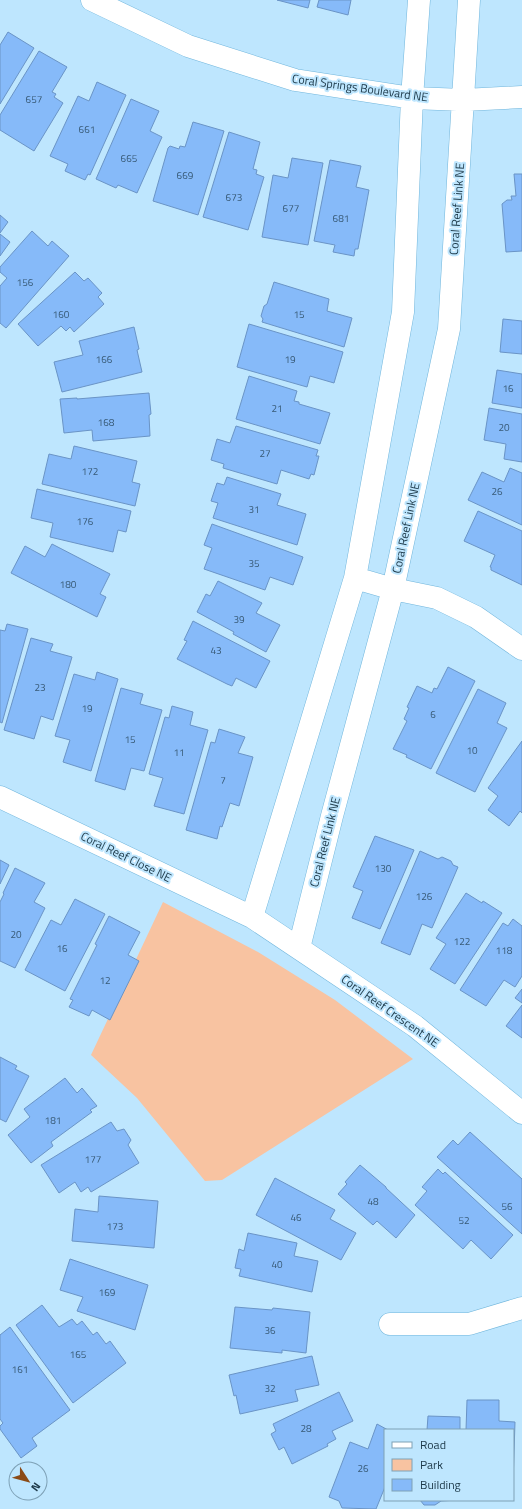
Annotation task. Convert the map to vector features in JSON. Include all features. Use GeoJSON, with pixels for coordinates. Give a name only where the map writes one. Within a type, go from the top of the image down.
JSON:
{"type":"FeatureCollection","features":[{"type":"Feature","properties":{"kind":"street","name":"Coral Springs Boulevard NE"},"geometry":{"type":"LineString","coordinates":[[92,0],[188,46],[295,80],[412,98],[464,100],[522,97]]}},
{"type":"Feature","properties":{"kind":"street"},"geometry":{"type":"LineString","coordinates":[[252,917],[355,578],[403,312],[412,98],[419,0]]}},
{"type":"Feature","properties":{"kind":"street","name":"Coral Reef Link NE"},"geometry":{"type":"LineString","coordinates":[[299,948],[332,816],[393,589],[449,329],[469,0]]}},
{"type":"Feature","properties":{"kind":"street"},"geometry":{"type":"LineString","coordinates":[[355,578],[393,589],[437,598],[476,617],[522,649]]}},
{"type":"Feature","properties":{"kind":"street","name":"Coral Reef Close NE"},"geometry":{"type":"LineString","coordinates":[[0,797],[252,917]]}},
{"type":"Feature","properties":{"kind":"street","name":"Coral Reef Crescent NE"},"geometry":{"type":"LineString","coordinates":[[252,917],[415,1026],[522,1114]]}},
{"type":"Feature","properties":{"kind":"street"},"geometry":{"type":"LineString","coordinates":[[390,1324],[469,1324],[522,1308]]}},
{"type":"Feature","properties":{"kind":"green space"},"geometry":{"type":"Polygon","coordinates":[[[163,902],[258,952],[335,1000],[413,1059],[222,1180],[205,1181],[137,1098],[91,1055],[163,902]]]}},
{"type":"Feature","properties":{"kind":"building"},"geometry":{"type":"Polygon","coordinates":[[[277,0],[310,0],[308,8],[277,0]]]}},
{"type":"Feature","properties":{"kind":"building"},"geometry":{"type":"Polygon","coordinates":[[[319,0],[351,0],[348,15],[317,7],[319,0]]]}},
{"type":"Feature","properties":{"kind":"building"},"geometry":{"type":"Polygon","coordinates":[[[8,32],[34,48],[0,104],[0,45],[8,32]]]}},
{"type":"Feature","properties":{"kind":"building"},"geometry":{"type":"Polygon","coordinates":[[[39,51],[67,67],[52,92],[56,94],[54,97],[63,103],[34,151],[0,130],[0,115],[39,51]]]}},
{"type":"Feature","properties":{"kind":"building"},"geometry":{"type":"Polygon","coordinates":[[[97,82],[126,95],[90,175],[88,174],[85,180],[65,171],[68,164],[50,156],[78,96],[89,101],[97,82]]]}},
{"type":"Feature","properties":{"kind":"building"},"geometry":{"type":"Polygon","coordinates":[[[131,99],[159,111],[150,131],[162,137],[137,193],[118,185],[116,188],[96,179],[131,99]]]}},
{"type":"Feature","properties":{"kind":"building"},"geometry":{"type":"Polygon","coordinates":[[[193,122],[224,131],[198,215],[153,201],[168,148],[170,146],[179,149],[180,146],[185,147],[193,122]]]}},
{"type":"Feature","properties":{"kind":"building"},"geometry":{"type":"Polygon","coordinates":[[[229,132],[260,142],[253,169],[257,170],[256,174],[264,177],[248,230],[203,217],[229,132]]]}},
{"type":"Feature","properties":{"kind":"building"},"geometry":{"type":"Polygon","coordinates":[[[292,158],[323,163],[308,245],[262,237],[273,175],[288,178],[292,158]]]}},
{"type":"Feature","properties":{"kind":"building"},"geometry":{"type":"Polygon","coordinates":[[[330,160],[361,166],[356,187],[369,190],[358,249],[355,249],[354,256],[333,252],[335,245],[314,241],[330,160]]]}},
{"type":"Feature","properties":{"kind":"building"},"geometry":{"type":"Polygon","coordinates":[[[514,174],[522,174],[522,251],[506,252],[502,204],[507,200],[512,200],[511,196],[516,196],[514,174]]]}},
{"type":"Feature","properties":{"kind":"building"},"geometry":{"type":"Polygon","coordinates":[[[0,215],[8,222],[0,233],[0,215]]]}},
{"type":"Feature","properties":{"kind":"building"},"geometry":{"type":"Polygon","coordinates":[[[32,231],[48,246],[52,241],[69,256],[6,328],[0,323],[0,286],[7,278],[0,272],[0,267],[32,231]]]}},
{"type":"Feature","properties":{"kind":"building"},"geometry":{"type":"Polygon","coordinates":[[[0,234],[10,242],[0,256],[0,234]]]}},
{"type":"Feature","properties":{"kind":"building"},"geometry":{"type":"Polygon","coordinates":[[[75,272],[84,281],[88,278],[102,293],[98,297],[104,304],[74,332],[70,327],[66,331],[61,326],[38,346],[18,324],[75,272]]]}},
{"type":"Feature","properties":{"kind":"building"},"geometry":{"type":"Polygon","coordinates":[[[274,282],[329,299],[327,311],[352,318],[344,347],[262,322],[263,319],[261,316],[264,306],[267,304],[274,282]]]}},
{"type":"Feature","properties":{"kind":"building"},"geometry":{"type":"Polygon","coordinates":[[[503,319],[522,321],[522,354],[500,352],[503,319]]]}},
{"type":"Feature","properties":{"kind":"building"},"geometry":{"type":"Polygon","coordinates":[[[249,324],[343,352],[334,383],[310,376],[307,387],[237,367],[249,324]]]}},
{"type":"Feature","properties":{"kind":"building"},"geometry":{"type":"Polygon","coordinates":[[[134,327],[142,372],[62,392],[54,362],[83,355],[79,341],[134,327]]]}},
{"type":"Feature","properties":{"kind":"building"},"geometry":{"type":"Polygon","coordinates":[[[497,370],[522,374],[522,408],[492,403],[497,370]]]}},
{"type":"Feature","properties":{"kind":"building"},"geometry":{"type":"Polygon","coordinates":[[[249,376],[297,391],[294,401],[299,402],[299,404],[330,413],[320,444],[236,419],[249,376]]]}},
{"type":"Feature","properties":{"kind":"building"},"geometry":{"type":"Polygon","coordinates":[[[149,393],[151,414],[149,415],[150,436],[93,441],[92,430],[64,433],[60,399],[149,393]]]}},
{"type":"Feature","properties":{"kind":"building"},"geometry":{"type":"Polygon","coordinates":[[[489,408],[522,414],[522,462],[504,459],[506,444],[484,440],[489,408]]]}},
{"type":"Feature","properties":{"kind":"building"},"geometry":{"type":"Polygon","coordinates":[[[236,426],[318,450],[316,456],[319,456],[314,475],[311,474],[309,479],[281,470],[277,484],[223,468],[224,464],[211,460],[217,439],[230,443],[236,426]]]}},
{"type":"Feature","properties":{"kind":"building"},"geometry":{"type":"Polygon","coordinates":[[[74,446],[137,461],[132,482],[140,484],[135,506],[42,484],[49,454],[71,459],[74,446]]]}},
{"type":"Feature","properties":{"kind":"building"},"geometry":{"type":"Polygon","coordinates":[[[510,468],[522,473],[522,525],[468,500],[482,472],[504,482],[510,468]]]}},
{"type":"Feature","properties":{"kind":"building"},"geometry":{"type":"Polygon","coordinates":[[[227,477],[281,494],[277,505],[306,514],[297,545],[213,518],[218,503],[211,501],[217,483],[224,485],[227,477]]]}},
{"type":"Feature","properties":{"kind":"building"},"geometry":{"type":"Polygon","coordinates":[[[37,489],[131,511],[126,532],[118,530],[113,552],[50,537],[53,523],[31,518],[37,489]]]}},
{"type":"Feature","properties":{"kind":"building"},"geometry":{"type":"Polygon","coordinates":[[[478,511],[522,531],[522,585],[491,570],[490,567],[495,555],[464,541],[478,511]]]}},
{"type":"Feature","properties":{"kind":"building"},"geometry":{"type":"Polygon","coordinates":[[[212,524],[303,557],[293,585],[270,577],[265,590],[204,569],[212,548],[204,545],[212,524]]]}},
{"type":"Feature","properties":{"kind":"building"},"geometry":{"type":"Polygon","coordinates":[[[52,544],[110,574],[100,594],[106,597],[97,617],[11,573],[25,546],[45,557],[52,544]]]}},
{"type":"Feature","properties":{"kind":"building"},"geometry":{"type":"Polygon","coordinates":[[[218,581],[262,603],[256,613],[280,625],[266,652],[233,634],[234,632],[197,612],[206,594],[210,596],[218,581]]]}},
{"type":"Feature","properties":{"kind":"building"},"geometry":{"type":"Polygon","coordinates":[[[193,621],[270,661],[256,688],[236,678],[232,686],[177,659],[187,641],[184,640],[193,621]]]}},
{"type":"Feature","properties":{"kind":"building"},"geometry":{"type":"Polygon","coordinates":[[[7,624],[28,629],[2,723],[0,722],[0,630],[5,631],[7,624]]]}},
{"type":"Feature","properties":{"kind":"building"},"geometry":{"type":"Polygon","coordinates":[[[31,638],[53,644],[50,651],[72,657],[53,720],[41,716],[34,739],[4,730],[31,638]]]}},
{"type":"Feature","properties":{"kind":"building"},"geometry":{"type":"Polygon","coordinates":[[[448,667],[475,681],[431,769],[406,757],[407,755],[393,749],[407,721],[404,719],[409,708],[407,707],[417,686],[432,693],[434,688],[437,689],[448,667]]]}},
{"type":"Feature","properties":{"kind":"building"},"geometry":{"type":"Polygon","coordinates":[[[97,672],[118,679],[91,771],[63,762],[70,740],[55,736],[74,674],[95,680],[97,672]]]}},
{"type":"Feature","properties":{"kind":"building"},"geometry":{"type":"Polygon","coordinates":[[[121,688],[143,694],[140,704],[162,710],[144,771],[131,768],[125,790],[95,781],[121,688]]]}},
{"type":"Feature","properties":{"kind":"building"},"geometry":{"type":"Polygon","coordinates":[[[478,689],[506,703],[497,723],[507,728],[475,792],[436,773],[478,689]]]}},
{"type":"Feature","properties":{"kind":"building"},"geometry":{"type":"Polygon","coordinates":[[[172,706],[193,712],[190,725],[208,730],[184,814],[154,806],[163,778],[149,774],[165,717],[169,718],[172,706]]]}},
{"type":"Feature","properties":{"kind":"building"},"geometry":{"type":"Polygon","coordinates":[[[219,729],[245,737],[238,753],[253,757],[239,806],[230,803],[222,827],[220,826],[217,839],[186,830],[211,742],[215,743],[219,729]]]}},
{"type":"Feature","properties":{"kind":"building"},"geometry":{"type":"Polygon","coordinates":[[[522,741],[522,813],[520,811],[509,826],[488,810],[498,796],[488,788],[522,741]]]}},
{"type":"Feature","properties":{"kind":"building"},"geometry":{"type":"Polygon","coordinates":[[[375,836],[414,850],[380,929],[352,918],[363,891],[353,887],[375,836]]]}},
{"type":"Feature","properties":{"kind":"building"},"geometry":{"type":"Polygon","coordinates":[[[420,851],[438,859],[442,857],[451,861],[453,865],[458,867],[432,928],[422,924],[410,955],[381,943],[420,851]]]}},
{"type":"Feature","properties":{"kind":"building"},"geometry":{"type":"Polygon","coordinates":[[[0,860],[9,865],[0,884],[0,860]]]}},
{"type":"Feature","properties":{"kind":"building"},"geometry":{"type":"Polygon","coordinates":[[[15,868],[45,883],[34,902],[45,908],[15,968],[0,961],[0,902],[15,868]]]}},
{"type":"Feature","properties":{"kind":"building"},"geometry":{"type":"Polygon","coordinates":[[[466,893],[482,903],[483,901],[502,913],[455,984],[430,969],[446,944],[436,938],[466,893]]]}},
{"type":"Feature","properties":{"kind":"building"},"geometry":{"type":"Polygon","coordinates":[[[75,899],[105,914],[65,991],[25,970],[51,920],[61,925],[75,899]]]}},
{"type":"Feature","properties":{"kind":"building"},"geometry":{"type":"Polygon","coordinates":[[[109,916],[140,932],[128,955],[139,961],[110,1020],[92,1010],[89,1016],[69,1007],[73,1000],[70,999],[97,945],[95,944],[109,916]]]}},
{"type":"Feature","properties":{"kind":"building"},"geometry":{"type":"Polygon","coordinates":[[[513,919],[522,926],[522,976],[515,987],[504,980],[486,1006],[460,990],[503,923],[508,926],[513,919]]]}},
{"type":"Feature","properties":{"kind":"building"},"geometry":{"type":"Polygon","coordinates":[[[522,989],[522,1003],[515,998],[522,989]]]}},
{"type":"Feature","properties":{"kind":"building"},"geometry":{"type":"Polygon","coordinates":[[[522,1005],[522,1038],[506,1026],[522,1005]]]}},
{"type":"Feature","properties":{"kind":"building"},"geometry":{"type":"Polygon","coordinates":[[[0,1057],[17,1066],[15,1069],[29,1076],[6,1122],[0,1119],[0,1057]]]}},
{"type":"Feature","properties":{"kind":"building"},"geometry":{"type":"Polygon","coordinates":[[[65,1078],[77,1093],[82,1088],[97,1106],[90,1110],[92,1112],[51,1142],[53,1146],[31,1163],[8,1135],[30,1117],[24,1109],[65,1078]]]}},
{"type":"Feature","properties":{"kind":"building"},"geometry":{"type":"Polygon","coordinates":[[[111,1122],[117,1131],[124,1129],[131,1140],[128,1145],[139,1163],[91,1192],[88,1187],[81,1192],[75,1182],[59,1193],[41,1165],[111,1122]]]}},
{"type":"Feature","properties":{"kind":"building"},"geometry":{"type":"Polygon","coordinates":[[[470,1132],[522,1179],[522,1234],[437,1157],[453,1140],[458,1145],[470,1132]]]}},
{"type":"Feature","properties":{"kind":"building"},"geometry":{"type":"Polygon","coordinates":[[[360,1165],[386,1187],[415,1215],[396,1238],[377,1221],[373,1225],[338,1194],[347,1184],[345,1182],[360,1165]]]}},
{"type":"Feature","properties":{"kind":"building"},"geometry":{"type":"Polygon","coordinates":[[[438,1169],[443,1174],[445,1172],[513,1235],[491,1259],[471,1240],[463,1249],[415,1205],[427,1191],[422,1187],[438,1169]]]}},
{"type":"Feature","properties":{"kind":"building"},"geometry":{"type":"Polygon","coordinates":[[[275,1178],[335,1210],[330,1219],[356,1233],[341,1260],[256,1215],[275,1178]]]}},
{"type":"Feature","properties":{"kind":"building"},"geometry":{"type":"Polygon","coordinates":[[[99,1196],[158,1201],[154,1248],[72,1241],[75,1209],[98,1212],[99,1196]]]}},
{"type":"Feature","properties":{"kind":"building"},"geometry":{"type":"Polygon","coordinates":[[[248,1233],[297,1243],[294,1256],[318,1261],[312,1292],[239,1276],[241,1269],[235,1268],[239,1249],[244,1251],[248,1233]]]}},
{"type":"Feature","properties":{"kind":"building"},"geometry":{"type":"Polygon","coordinates":[[[70,1259],[148,1285],[135,1330],[77,1311],[83,1297],[60,1290],[70,1259]]]}},
{"type":"Feature","properties":{"kind":"building"},"geometry":{"type":"Polygon","coordinates":[[[42,1305],[59,1327],[72,1319],[77,1325],[82,1321],[93,1335],[97,1332],[106,1344],[110,1341],[126,1363],[73,1403],[16,1325],[42,1305]]]}},
{"type":"Feature","properties":{"kind":"building"},"geometry":{"type":"Polygon","coordinates":[[[235,1307],[272,1310],[273,1308],[310,1312],[306,1353],[282,1350],[282,1353],[230,1348],[235,1307]]]}},
{"type":"Feature","properties":{"kind":"building"},"geometry":{"type":"Polygon","coordinates":[[[10,1327],[70,1410],[32,1438],[37,1446],[21,1458],[0,1429],[0,1426],[3,1423],[0,1419],[0,1335],[10,1327]]]}},
{"type":"Feature","properties":{"kind":"building"},"geometry":{"type":"Polygon","coordinates":[[[312,1356],[319,1385],[295,1390],[298,1401],[240,1414],[236,1395],[234,1396],[229,1375],[312,1356]]]}},
{"type":"Feature","properties":{"kind":"building"},"geometry":{"type":"Polygon","coordinates":[[[339,1392],[353,1421],[332,1431],[336,1439],[327,1444],[328,1446],[292,1464],[284,1447],[279,1450],[271,1434],[276,1431],[273,1424],[339,1392]]]}},
{"type":"Feature","properties":{"kind":"building"},"geometry":{"type":"Polygon","coordinates":[[[467,1400],[499,1400],[499,1421],[515,1422],[514,1452],[514,1429],[466,1429],[467,1400]]]}},
{"type":"Feature","properties":{"kind":"building"},"geometry":{"type":"Polygon","coordinates":[[[428,1416],[460,1417],[460,1429],[427,1429],[428,1416]]]}},
{"type":"Feature","properties":{"kind":"building"},"geometry":{"type":"Polygon","coordinates":[[[377,1424],[386,1429],[384,1429],[384,1489],[376,1509],[342,1508],[339,1501],[329,1497],[350,1442],[368,1449],[377,1424]]]}},
{"type":"Feature","properties":{"kind":"building"},"geometry":{"type":"Polygon","coordinates":[[[421,1501],[441,1501],[435,1505],[424,1505],[421,1501]]]}}]}
